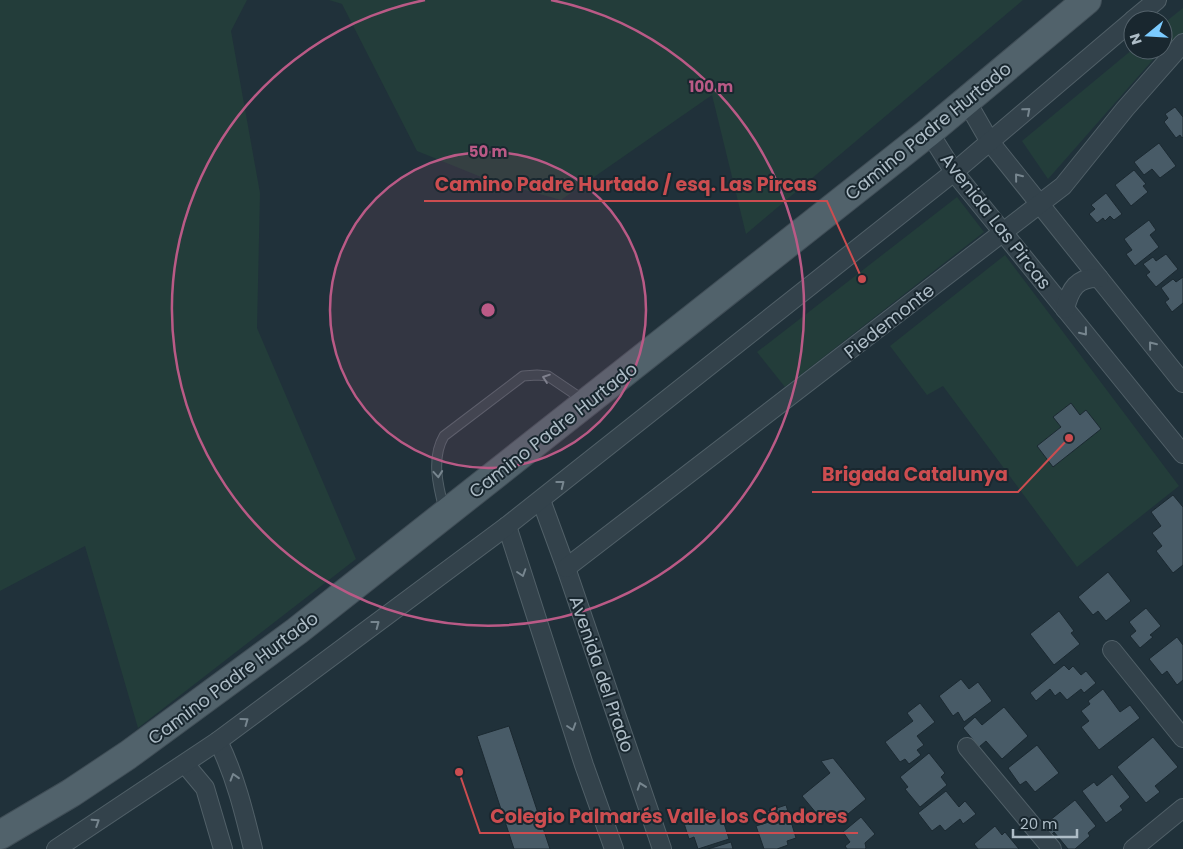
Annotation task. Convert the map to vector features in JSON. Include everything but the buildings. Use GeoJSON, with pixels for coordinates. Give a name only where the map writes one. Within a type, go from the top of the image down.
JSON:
{"type":"FeatureCollection","features":[{"type":"Feature","properties":{"kind":"main road","name":"Camino Padre Hurtado"},"geometry":{"type":"LineString","coordinates":[[0,836],[72,793],[171,725],[297,631],[930,132],[1087,0]]}},
{"type":"Feature","properties":{"kind":"street"},"geometry":{"type":"LineString","coordinates":[[1145,10],[1157,0]]}},
{"type":"Feature","properties":{"kind":"street"},"geometry":{"type":"LineString","coordinates":[[56,849],[185,764],[541,500],[954,172],[1123,29]]}},
{"type":"Feature","properties":{"kind":"street","name":"Piedemonte"},"geometry":{"type":"LineString","coordinates":[[566,568],[1063,186],[1083,164],[1125,109],[1183,43]]}},
{"type":"Feature","properties":{"kind":"street"},"geometry":{"type":"LineString","coordinates":[[967,102],[990,142],[1183,382]]}},
{"type":"Feature","properties":{"kind":"street","name":"Avenida Las Pircas"},"geometry":{"type":"LineString","coordinates":[[930,132],[954,172],[1183,454]]}},
{"type":"Feature","properties":{"kind":"street","name":"Avenida Las Pircas"},"geometry":{"type":"LineString","coordinates":[[1065,309],[1070,293],[1076,285],[1086,279],[1099,278]]}},
{"type":"Feature","properties":{"kind":"street","name":"Avenida del Prado"},"geometry":{"type":"LineString","coordinates":[[541,500],[662,849]]}},
{"type":"Feature","properties":{"kind":"street"},"geometry":{"type":"LineString","coordinates":[[507,526],[581,756],[614,849]]}},
{"type":"Feature","properties":{"kind":"street"},"geometry":{"type":"LineString","coordinates":[[1112,650],[1183,738]]}},
{"type":"Feature","properties":{"kind":"street"},"geometry":{"type":"LineString","coordinates":[[218,740],[229,762],[235,780],[254,849]]}},
{"type":"Feature","properties":{"kind":"street"},"geometry":{"type":"LineString","coordinates":[[967,747],[1052,849]]}},
{"type":"Feature","properties":{"kind":"street"},"geometry":{"type":"LineString","coordinates":[[185,764],[205,788],[223,849]]}},
{"type":"Feature","properties":{"kind":"street"},"geometry":{"type":"LineString","coordinates":[[1133,849],[1183,808]]}},
{"type":"Feature","properties":{"kind":"lane"},"geometry":{"type":"LineString","coordinates":[[446,514],[439,492],[436,457],[444,436],[523,376],[548,376],[588,402]]}},
{"type":"Feature","properties":{"kind":"green space"},"geometry":{"type":"Polygon","coordinates":[[[0,0],[247,0],[231,31],[260,193],[257,328],[356,559],[138,728],[85,546],[0,591],[0,0]]]}},
{"type":"Feature","properties":{"kind":"green space"},"geometry":{"type":"Polygon","coordinates":[[[329,0],[1023,0],[746,234],[712,95],[561,200],[486,179],[417,151],[342,4],[329,0]]]}},
{"type":"Feature","properties":{"kind":"green space"},"geometry":{"type":"Polygon","coordinates":[[[1183,8],[1183,33],[1173,42],[1173,16],[1183,8]]]}},
{"type":"Feature","properties":{"kind":"green space"},"geometry":{"type":"Polygon","coordinates":[[[1123,57],[1123,60],[1153,60],[1048,179],[1022,141],[1123,57]]]}},
{"type":"Feature","properties":{"kind":"green space"},"geometry":{"type":"Polygon","coordinates":[[[957,197],[984,232],[785,387],[757,352],[957,197]]]}},
{"type":"Feature","properties":{"kind":"green space"},"geometry":{"type":"Polygon","coordinates":[[[1005,255],[1179,486],[1077,567],[943,386],[927,395],[890,346],[1005,255]]]}},
{"type":"Feature","properties":{"kind":"place","name":"Camino Padre Hurtado / esq. Las Pircas"},"geometry":{"type":"Point","coordinates":[862,279]}},
{"type":"Feature","properties":{"kind":"place","name":"Brigada Catalunya"},"geometry":{"type":"Point","coordinates":[1069,438]}},
{"type":"Feature","properties":{"kind":"place","name":"Colegio Palmarés Valle los Cóndores"},"geometry":{"type":"Point","coordinates":[459,772]}}]}
